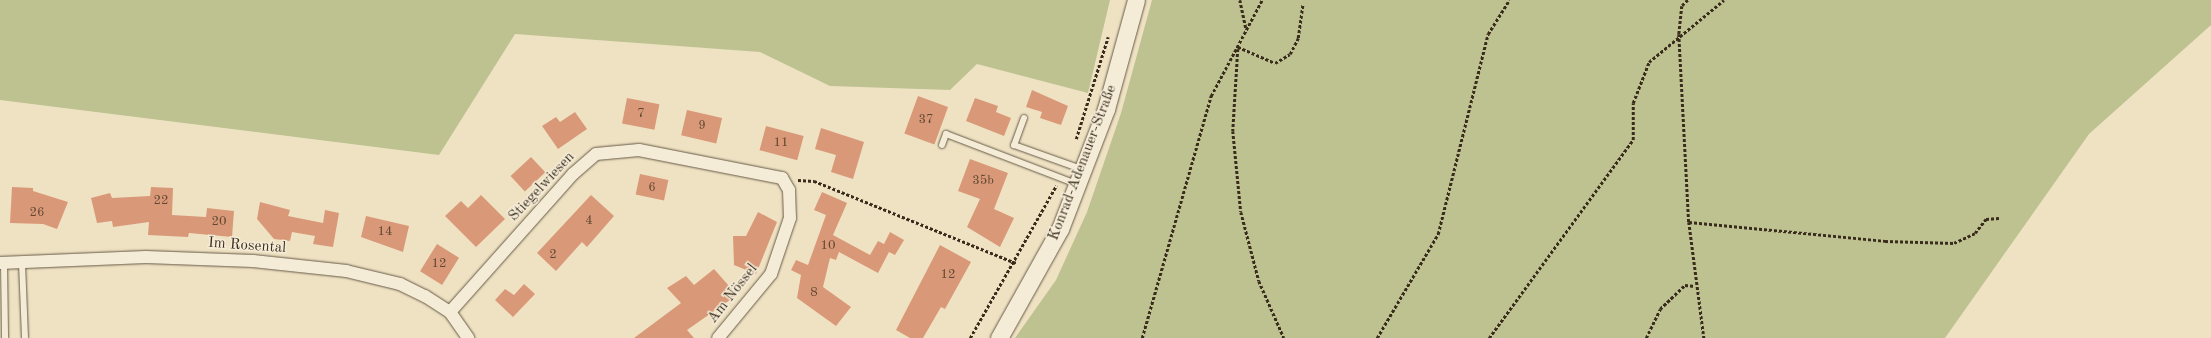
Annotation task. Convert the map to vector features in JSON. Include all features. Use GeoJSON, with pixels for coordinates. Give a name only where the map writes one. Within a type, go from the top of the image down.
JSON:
{"type":"FeatureCollection","features":[{"type":"Feature","properties":{"kind":"main road","name":"Konrad-Adenauer-Straße"},"geometry":{"type":"LineString","coordinates":[[999,338],[1060,229],[1106,109],[1136,0]]}},
{"type":"Feature","properties":{"kind":"street","name":"Stiegelwiesen"},"geometry":{"type":"LineString","coordinates":[[450,312],[573,174],[596,154],[639,150],[782,178]]}},
{"type":"Feature","properties":{"kind":"street","name":"Am Nössel"},"geometry":{"type":"LineString","coordinates":[[718,338],[771,274],[790,218],[788,190],[782,178]]}},
{"type":"Feature","properties":{"kind":"street","name":"Im Rosental"},"geometry":{"type":"LineString","coordinates":[[2,263],[146,257],[252,261],[346,271],[400,284],[450,312],[468,338]]}},
{"type":"Feature","properties":{"kind":"lane"},"geometry":{"type":"LineString","coordinates":[[1024,118],[1014,144],[1080,177]]}},
{"type":"Feature","properties":{"kind":"lane"},"geometry":{"type":"LineString","coordinates":[[942,145],[946,134],[1080,177]]}},
{"type":"Feature","properties":{"kind":"lane"},"geometry":{"type":"LineString","coordinates":[[2,263],[5,338]]}},
{"type":"Feature","properties":{"kind":"lane"},"geometry":{"type":"LineString","coordinates":[[22,263],[25,338]]}},
{"type":"Feature","properties":{"kind":"path"},"geometry":{"type":"LineString","coordinates":[[1240,0],[1246,30]]}},
{"type":"Feature","properties":{"kind":"path"},"geometry":{"type":"LineString","coordinates":[[1142,338],[1211,96],[1262,0]]}},
{"type":"Feature","properties":{"kind":"path"},"geometry":{"type":"LineString","coordinates":[[1377,338],[1438,234],[1488,34],[1509,0]]}},
{"type":"Feature","properties":{"kind":"path"},"geometry":{"type":"LineString","coordinates":[[1688,0],[1682,6],[1679,34],[1689,222],[1695,286],[1704,338]]}},
{"type":"Feature","properties":{"kind":"path"},"geometry":{"type":"LineString","coordinates":[[1489,338],[1632,140],[1633,103],[1649,62],[1679,34],[1724,0]]}},
{"type":"Feature","properties":{"kind":"path"},"geometry":{"type":"LineString","coordinates":[[1238,47],[1275,63],[1290,54],[1298,38],[1303,4]]}},
{"type":"Feature","properties":{"kind":"path"},"geometry":{"type":"LineString","coordinates":[[1238,47],[1233,131],[1241,212],[1259,281],[1284,338]]}},
{"type":"Feature","properties":{"kind":"path"},"geometry":{"type":"LineString","coordinates":[[782,178],[814,181],[1016,263]]}},
{"type":"Feature","properties":{"kind":"path"},"geometry":{"type":"LineString","coordinates":[[1689,222],[1878,241],[1954,243],[1975,234],[1986,219],[1999,218]]}},
{"type":"Feature","properties":{"kind":"path"},"geometry":{"type":"LineString","coordinates":[[1646,338],[1660,309],[1685,285],[1695,286]]}},
{"type":"Feature","properties":{"kind":"green space"},"geometry":{"type":"Polygon","coordinates":[[[0,0],[1110,0],[1088,93],[977,64],[950,90],[830,86],[760,52],[515,34],[439,155],[0,100],[0,0]]]}},
{"type":"Feature","properties":{"kind":"green space"},"geometry":{"type":"Polygon","coordinates":[[[1152,0],[2211,0],[2211,25],[2089,134],[1945,338],[1015,338],[1056,280],[1087,212],[1121,113],[1152,0]]]}},
{"type":"Feature","properties":{"kind":"building"},"geometry":{"type":"Polygon","coordinates":[[[1032,90],[1068,106],[1061,125],[1040,118],[1042,112],[1026,107],[1032,90]]]}},
{"type":"Feature","properties":{"kind":"building"},"geometry":{"type":"Polygon","coordinates":[[[918,96],[948,107],[934,145],[904,134],[918,96]]]}},
{"type":"Feature","properties":{"kind":"building"},"geometry":{"type":"Polygon","coordinates":[[[627,98],[659,104],[654,130],[622,124],[627,98]]]}},
{"type":"Feature","properties":{"kind":"building"},"geometry":{"type":"Polygon","coordinates":[[[975,98],[998,106],[996,112],[1011,118],[1004,136],[966,121],[975,98]]]}},
{"type":"Feature","properties":{"kind":"building"},"geometry":{"type":"Polygon","coordinates":[[[687,110],[722,118],[716,143],[681,135],[687,110]]]}},
{"type":"Feature","properties":{"kind":"building"},"geometry":{"type":"Polygon","coordinates":[[[575,112],[587,129],[558,149],[542,126],[556,117],[560,122],[575,112]]]}},
{"type":"Feature","properties":{"kind":"building"},"geometry":{"type":"Polygon","coordinates":[[[766,126],[804,136],[797,160],[760,150],[766,126]]]}},
{"type":"Feature","properties":{"kind":"building"},"geometry":{"type":"Polygon","coordinates":[[[821,128],[864,142],[853,179],[831,172],[836,155],[815,149],[821,128]]]}},
{"type":"Feature","properties":{"kind":"building"},"geometry":{"type":"Polygon","coordinates":[[[531,157],[545,172],[525,191],[511,176],[531,157]]]}},
{"type":"Feature","properties":{"kind":"building"},"geometry":{"type":"Polygon","coordinates":[[[970,159],[1008,173],[994,209],[1014,218],[1000,247],[967,227],[980,199],[958,191],[970,159]]]}},
{"type":"Feature","properties":{"kind":"building"},"geometry":{"type":"Polygon","coordinates":[[[640,174],[668,180],[664,201],[636,195],[640,174]]]}},
{"type":"Feature","properties":{"kind":"building"},"geometry":{"type":"Polygon","coordinates":[[[12,187],[33,188],[33,191],[68,202],[57,229],[43,224],[10,223],[12,187]]]}},
{"type":"Feature","properties":{"kind":"building"},"geometry":{"type":"Polygon","coordinates":[[[151,187],[173,188],[172,215],[206,217],[207,208],[234,211],[232,237],[189,233],[188,237],[148,235],[149,222],[113,227],[112,221],[97,223],[91,198],[110,193],[112,198],[150,196],[151,187]]]}},
{"type":"Feature","properties":{"kind":"building"},"geometry":{"type":"Polygon","coordinates":[[[822,192],[847,203],[833,235],[870,255],[878,241],[884,244],[890,232],[904,240],[895,255],[889,252],[878,273],[839,252],[836,260],[830,258],[823,287],[851,307],[836,326],[797,298],[801,275],[791,270],[796,260],[808,265],[826,215],[814,210],[822,192]]]}},
{"type":"Feature","properties":{"kind":"building"},"geometry":{"type":"Polygon","coordinates":[[[481,195],[505,219],[476,247],[445,216],[461,201],[468,208],[481,195]]]}},
{"type":"Feature","properties":{"kind":"building"},"geometry":{"type":"Polygon","coordinates":[[[591,195],[614,216],[587,247],[582,242],[556,271],[537,253],[591,195]]]}},
{"type":"Feature","properties":{"kind":"building"},"geometry":{"type":"Polygon","coordinates":[[[260,202],[290,210],[288,216],[323,223],[325,210],[339,213],[333,247],[313,244],[315,236],[292,232],[290,241],[274,239],[257,219],[260,202]]]}},
{"type":"Feature","properties":{"kind":"building"},"geometry":{"type":"Polygon","coordinates":[[[758,212],[777,222],[756,274],[734,265],[733,236],[746,236],[758,212]]]}},
{"type":"Feature","properties":{"kind":"building"},"geometry":{"type":"Polygon","coordinates":[[[366,216],[409,226],[403,252],[361,237],[366,216]]]}},
{"type":"Feature","properties":{"kind":"building"},"geometry":{"type":"Polygon","coordinates":[[[437,244],[459,258],[442,285],[420,271],[437,244]]]}},
{"type":"Feature","properties":{"kind":"building"},"geometry":{"type":"Polygon","coordinates":[[[940,245],[971,262],[945,309],[941,307],[923,338],[910,338],[896,330],[940,245]]]}},
{"type":"Feature","properties":{"kind":"building"},"geometry":{"type":"Polygon","coordinates":[[[714,269],[737,295],[687,330],[694,338],[634,338],[681,303],[667,288],[686,276],[694,285],[714,269]]]}},
{"type":"Feature","properties":{"kind":"building"},"geometry":{"type":"Polygon","coordinates":[[[524,284],[535,294],[513,317],[495,300],[505,289],[514,295],[524,284]]]}}]}
